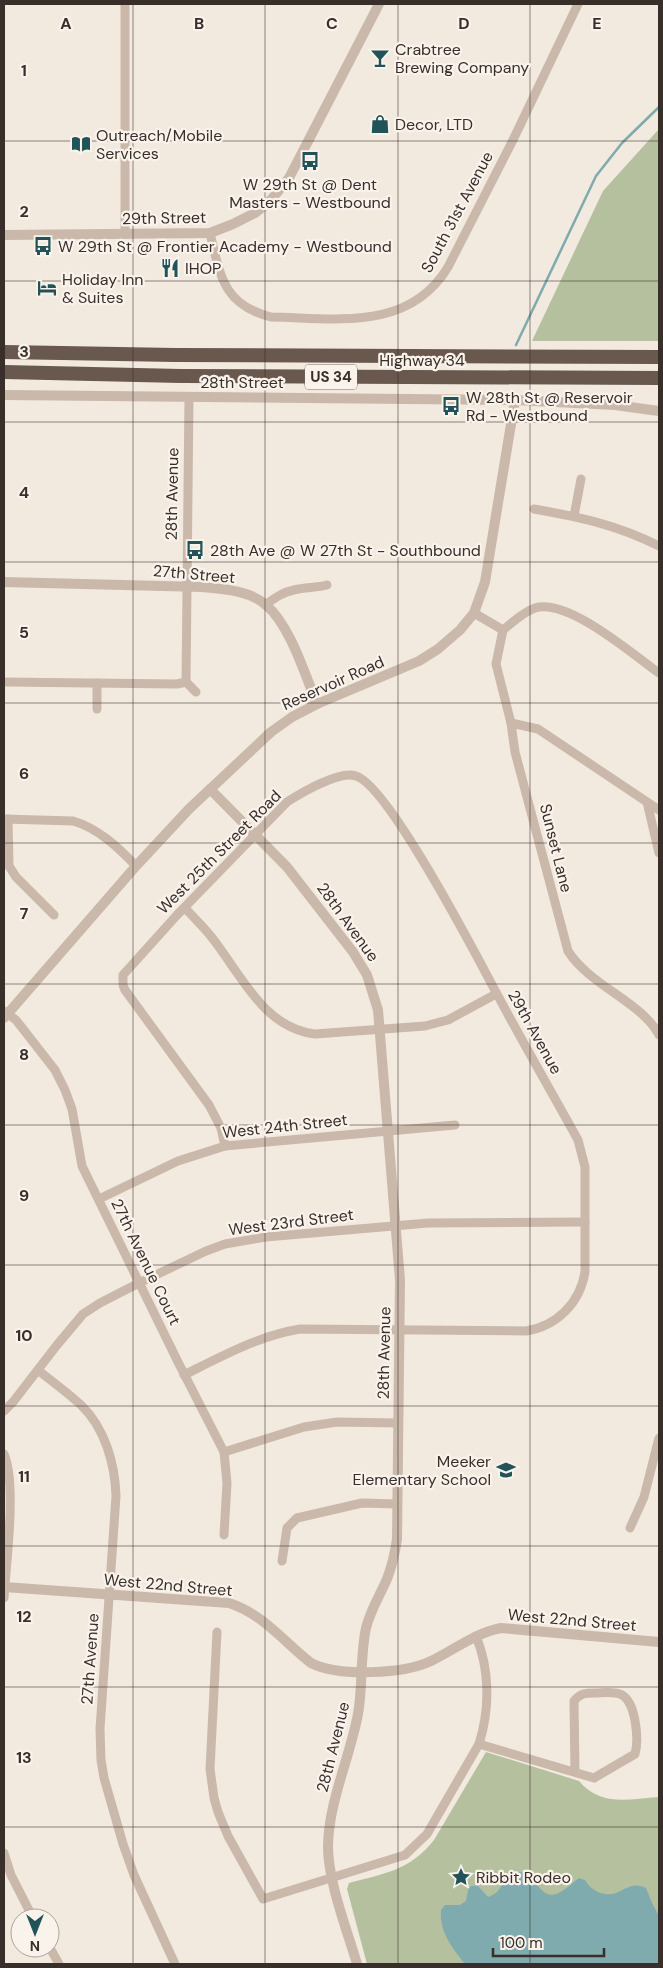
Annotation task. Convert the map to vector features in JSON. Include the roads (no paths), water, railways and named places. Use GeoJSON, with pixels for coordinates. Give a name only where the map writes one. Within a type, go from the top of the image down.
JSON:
{"type":"FeatureCollection","features":[{"type":"Feature","properties":{"kind":"highway","name":"Highway 34"},"geometry":{"type":"LineString","coordinates":[[4,352],[176,355],[659,357]]}},
{"type":"Feature","properties":{"kind":"highway","name":"Highway 34"},"geometry":{"type":"LineString","coordinates":[[4,372],[191,376],[659,378]]}},
{"type":"Feature","properties":{"kind":"street"},"geometry":{"type":"LineString","coordinates":[[125,4],[125,234]]}},
{"type":"Feature","properties":{"kind":"street","name":"29th Street"},"geometry":{"type":"LineString","coordinates":[[4,235],[210,233],[255,213],[273,197],[289,178],[378,4]]}},
{"type":"Feature","properties":{"kind":"street","name":"South 31st Avenue"},"geometry":{"type":"LineString","coordinates":[[210,233],[224,286],[239,302],[261,315],[280,318],[358,318],[379,316],[393,312],[417,301],[437,283],[448,267],[513,140],[578,4]]}},
{"type":"Feature","properties":{"kind":"street","name":"28th Street"},"geometry":{"type":"LineString","coordinates":[[4,395],[515,400],[615,405],[659,411]]}},
{"type":"Feature","properties":{"kind":"street","name":"28th Avenue"},"geometry":{"type":"LineString","coordinates":[[186,682],[189,397]]}},
{"type":"Feature","properties":{"kind":"street","name":"Reservoir Road"},"geometry":{"type":"LineString","coordinates":[[5,1014],[189,809],[282,723],[317,704],[419,661],[451,640],[474,613],[485,582],[515,400]]}},
{"type":"Feature","properties":{"kind":"street"},"geometry":{"type":"LineString","coordinates":[[574,516],[581,478]]}},
{"type":"Feature","properties":{"kind":"street"},"geometry":{"type":"LineString","coordinates":[[534,509],[574,516],[613,526],[634,533],[659,546]]}},
{"type":"Feature","properties":{"kind":"street","name":"27th Street"},"geometry":{"type":"LineString","coordinates":[[4,582],[186,586],[232,590],[265,604],[288,634],[317,704]]}},
{"type":"Feature","properties":{"kind":"street"},"geometry":{"type":"LineString","coordinates":[[265,604],[295,589],[315,589],[327,585]]}},
{"type":"Feature","properties":{"kind":"street"},"geometry":{"type":"LineString","coordinates":[[474,613],[503,630],[517,618],[534,608],[550,606],[562,609],[578,616],[659,673]]}},
{"type":"Feature","properties":{"kind":"street","name":"Sunset Lane"},"geometry":{"type":"LineString","coordinates":[[503,630],[496,664],[511,723],[515,752],[568,952],[587,974],[642,1015],[658,1030]]}},
{"type":"Feature","properties":{"kind":"street"},"geometry":{"type":"LineString","coordinates":[[4,682],[177,684],[186,682],[196,692]]}},
{"type":"Feature","properties":{"kind":"street"},"geometry":{"type":"LineString","coordinates":[[97,683],[97,709]]}},
{"type":"Feature","properties":{"kind":"street"},"geometry":{"type":"LineString","coordinates":[[511,723],[538,729],[659,810]]}},
{"type":"Feature","properties":{"kind":"street","name":"West 25th Street Road"},"geometry":{"type":"LineString","coordinates":[[225,1146],[221,1128],[209,1105],[125,990],[122,978],[125,972],[184,908],[287,802],[299,794],[339,778],[355,775]]}},
{"type":"Feature","properties":{"kind":"street","name":"29th Avenue"},"geometry":{"type":"LineString","coordinates":[[355,775],[362,778],[371,788],[407,834],[578,1140],[585,1167],[585,1272],[581,1289],[570,1306],[549,1325],[526,1331],[400,1329]]}},
{"type":"Feature","properties":{"kind":"street","name":"28th Avenue"},"geometry":{"type":"LineString","coordinates":[[210,790],[300,881],[360,962],[373,990],[378,1010],[400,1280],[397,1539],[388,1577],[366,1626],[362,1649],[361,1698],[358,1716],[329,1833],[329,1862],[357,1964]]}},
{"type":"Feature","properties":{"kind":"street"},"geometry":{"type":"LineString","coordinates":[[647,802],[659,853]]}},
{"type":"Feature","properties":{"kind":"street"},"geometry":{"type":"LineString","coordinates":[[54,915],[16,877],[9,866],[6,819],[65,821],[82,824],[105,838],[136,866]]}},
{"type":"Feature","properties":{"kind":"street"},"geometry":{"type":"LineString","coordinates":[[184,908],[213,938],[271,1015],[285,1025],[304,1033],[315,1034],[425,1026],[443,1022],[496,994]]}},
{"type":"Feature","properties":{"kind":"street","name":"27th Avenue Court"},"geometry":{"type":"LineString","coordinates":[[5,1014],[16,1020],[55,1070],[66,1090],[72,1109],[82,1166],[184,1375],[224,1452],[226,1483],[224,1535]]}},
{"type":"Feature","properties":{"kind":"street","name":"West 24th Street"},"geometry":{"type":"LineString","coordinates":[[99,1199],[178,1161],[225,1146],[455,1125]]}},
{"type":"Feature","properties":{"kind":"street","name":"West 23rd Street"},"geometry":{"type":"LineString","coordinates":[[4,1411],[39,1371],[57,1345],[84,1314],[100,1303],[206,1251],[244,1240],[396,1225],[585,1222]]}},
{"type":"Feature","properties":{"kind":"street"},"geometry":{"type":"LineString","coordinates":[[184,1375],[250,1342],[283,1332],[321,1328],[400,1329]]}},
{"type":"Feature","properties":{"kind":"street","name":"27th Avenue"},"geometry":{"type":"LineString","coordinates":[[39,1371],[81,1405],[91,1416],[114,1466],[116,1496],[100,1729],[101,1760],[104,1778],[134,1875],[175,1964]]}},
{"type":"Feature","properties":{"kind":"street"},"geometry":{"type":"LineString","coordinates":[[224,1452],[304,1427],[337,1422],[398,1423]]}},
{"type":"Feature","properties":{"kind":"street"},"geometry":{"type":"LineString","coordinates":[[630,1528],[644,1497],[659,1438]]}},
{"type":"Feature","properties":{"kind":"street"},"geometry":{"type":"LineString","coordinates":[[4,1454],[8,1468],[4,1598]]}},
{"type":"Feature","properties":{"kind":"street"},"geometry":{"type":"LineString","coordinates":[[282,1562],[287,1528],[297,1518],[362,1503],[397,1504]]}},
{"type":"Feature","properties":{"kind":"street","name":"West 22nd Street"},"geometry":{"type":"LineString","coordinates":[[4,1588],[229,1603],[247,1610],[258,1617],[300,1654],[319,1667],[339,1671],[413,1668],[429,1662],[476,1636],[492,1630],[513,1628],[659,1642]]}},
{"type":"Feature","properties":{"kind":"street"},"geometry":{"type":"LineString","coordinates":[[217,1632],[210,1769],[218,1812],[228,1836],[263,1899],[402,1857],[427,1834],[479,1744],[484,1724],[487,1684],[484,1660],[476,1636]]}},
{"type":"Feature","properties":{"kind":"street"},"geometry":{"type":"LineString","coordinates":[[479,1744],[594,1778],[635,1754],[637,1747],[636,1724],[627,1700],[623,1695],[617,1693],[585,1693],[578,1696],[574,1701],[575,1772]]}},
{"type":"Feature","properties":{"kind":"street"},"geometry":{"type":"LineString","coordinates":[[4,1853],[11,1876],[28,1908]]}},
{"type":"Feature","properties":{"kind":"water"},"geometry":{"type":"Polygon","coordinates":[[[515,1871],[530,1874],[542,1891],[553,1895],[579,1878],[585,1880],[591,1887],[602,1894],[616,1893],[634,1886],[646,1888],[659,1916],[659,1964],[465,1964],[444,1932],[441,1910],[445,1905],[460,1905],[466,1901],[468,1890],[471,1886],[478,1886],[488,1897],[496,1893],[508,1873],[515,1871]]]}},
{"type":"Feature","properties":{"kind":"waterway"},"geometry":{"type":"LineString","coordinates":[[516,345],[596,176],[622,143],[659,107]]}},
{"type":"Feature","properties":{"kind":"place","name":"Crabtree Brewing Company"},"geometry":{"type":"Point","coordinates":[380,58]}},
{"type":"Feature","properties":{"kind":"place","name":"Decor, LTD"},"geometry":{"type":"Point","coordinates":[380,124]}},
{"type":"Feature","properties":{"kind":"place","name":"Outreach/Mobile Services"},"geometry":{"type":"Point","coordinates":[81,144]}},
{"type":"Feature","properties":{"kind":"place","name":"W 29th St @ Dent Masters - Westbound"},"geometry":{"type":"Point","coordinates":[310,161]}},
{"type":"Feature","properties":{"kind":"place","name":"W 29th St @ Frontier Academy - Westbound"},"geometry":{"type":"Point","coordinates":[43,246]}},
{"type":"Feature","properties":{"kind":"place","name":"IHOP"},"geometry":{"type":"Point","coordinates":[170,268]}},
{"type":"Feature","properties":{"kind":"place","name":"Holiday Inn & Suites"},"geometry":{"type":"Point","coordinates":[47,288]}},
{"type":"Feature","properties":{"kind":"place","name":"W 28th St @ Reservoir Rd - Westbound"},"geometry":{"type":"Point","coordinates":[451,406]}},
{"type":"Feature","properties":{"kind":"place","name":"28th Ave @ W 27th St - Southbound"},"geometry":{"type":"Point","coordinates":[195,550]}},
{"type":"Feature","properties":{"kind":"place","name":"Meeker Elementary School"},"geometry":{"type":"Point","coordinates":[506,1470]}},
{"type":"Feature","properties":{"kind":"place","name":"Ribbit Rodeo"},"geometry":{"type":"Point","coordinates":[461,1877]}}]}
